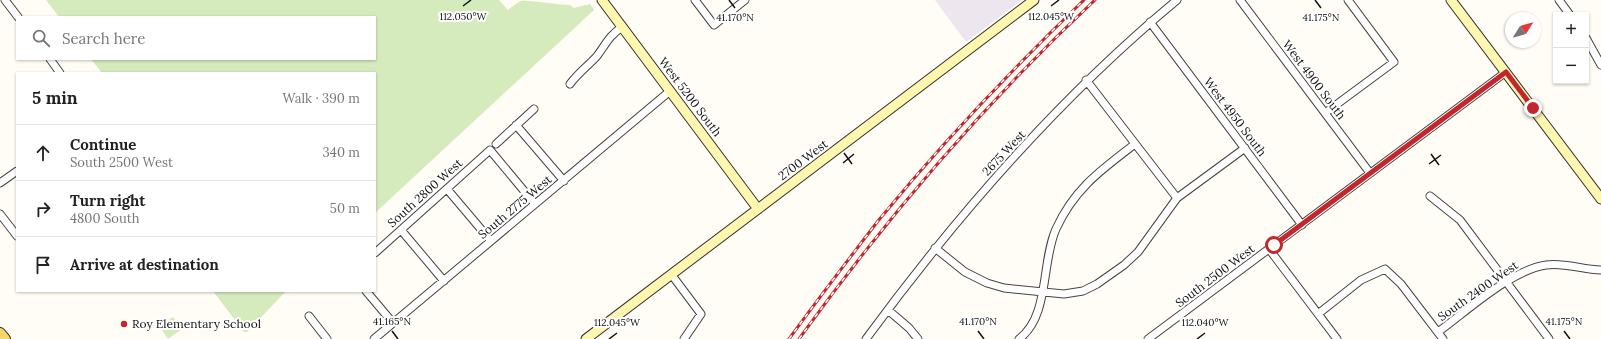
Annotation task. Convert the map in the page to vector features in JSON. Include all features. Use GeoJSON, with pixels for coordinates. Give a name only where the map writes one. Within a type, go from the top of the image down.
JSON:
{"type":"FeatureCollection","features":[{"type":"Feature","properties":{"kind":"main road"},"geometry":{"type":"LineString","coordinates":[[0,333],[5,339]]}},
{"type":"Feature","properties":{"kind":"street"},"geometry":{"type":"LineString","coordinates":[[5,0],[17,16]]}},
{"type":"Feature","properties":{"kind":"street","name":"West 5200 South"},"geometry":{"type":"LineString","coordinates":[[602,0],[758,208]]}},
{"type":"Feature","properties":{"kind":"street"},"geometry":{"type":"LineString","coordinates":[[695,0],[714,25],[745,0]]}},
{"type":"Feature","properties":{"kind":"street","name":"2700 West"},"geometry":{"type":"LineString","coordinates":[[586,339],[1034,0]]}},
{"type":"Feature","properties":{"kind":"street","name":"2675 West"},"geometry":{"type":"LineString","coordinates":[[866,339],[961,215],[1086,80],[1150,22],[1177,0]]}},
{"type":"Feature","properties":{"kind":"street","name":"West 4900 South"},"geometry":{"type":"LineString","coordinates":[[1240,0],[1370,173]]}},
{"type":"Feature","properties":{"kind":"street"},"geometry":{"type":"LineString","coordinates":[[1325,114],[1394,62],[1348,0]]}},
{"type":"Feature","properties":{"kind":"street"},"geometry":{"type":"LineString","coordinates":[[1451,0],[1599,193]]}},
{"type":"Feature","properties":{"kind":"street"},"geometry":{"type":"LineString","coordinates":[[1559,0],[1568,12]]}},
{"type":"Feature","properties":{"kind":"street","name":"West 4950 South"},"geometry":{"type":"LineString","coordinates":[[1150,22],[1302,225]]}},
{"type":"Feature","properties":{"kind":"street"},"geometry":{"type":"LineString","coordinates":[[570,84],[596,57],[611,34],[622,27]]}},
{"type":"Feature","properties":{"kind":"street"},"geometry":{"type":"LineString","coordinates":[[1589,43],[1601,65]]}},
{"type":"Feature","properties":{"kind":"street"},"geometry":{"type":"LineString","coordinates":[[51,60],[59,72]]}},
{"type":"Feature","properties":{"kind":"street","name":"South 2500 West"},"geometry":{"type":"LineString","coordinates":[[1148,339],[1506,72]]}},
{"type":"Feature","properties":{"kind":"street"},"geometry":{"type":"LineString","coordinates":[[1086,80],[1177,198]]}},
{"type":"Feature","properties":{"kind":"street","name":"South 2775 West"},"geometry":{"type":"LineString","coordinates":[[374,339],[670,91]]}},
{"type":"Feature","properties":{"kind":"street"},"geometry":{"type":"LineString","coordinates":[[496,144],[534,108]]}},
{"type":"Feature","properties":{"kind":"street"},"geometry":{"type":"LineString","coordinates":[[516,125],[564,181]]}},
{"type":"Feature","properties":{"kind":"street"},"geometry":{"type":"LineString","coordinates":[[1020,339],[1026,334],[1037,317],[1042,293],[1048,247],[1065,212],[1092,177],[1135,144]]}},
{"type":"Feature","properties":{"kind":"street"},"geometry":{"type":"LineString","coordinates":[[935,248],[965,272],[987,283],[1004,288],[1042,293],[1070,293],[1083,291],[1097,284],[1124,265],[1138,252],[1177,198],[1245,148]]}},
{"type":"Feature","properties":{"kind":"street","name":"South 2800 West"},"geometry":{"type":"LineString","coordinates":[[376,252],[490,150],[536,204]]}},
{"type":"Feature","properties":{"kind":"street"},"geometry":{"type":"LineString","coordinates":[[0,183],[16,171]]}},
{"type":"Feature","properties":{"kind":"street"},"geometry":{"type":"LineString","coordinates":[[447,189],[491,241]]}},
{"type":"Feature","properties":{"kind":"street"},"geometry":{"type":"LineString","coordinates":[[1430,196],[1460,220],[1550,339]]}},
{"type":"Feature","properties":{"kind":"street"},"geometry":{"type":"LineString","coordinates":[[0,214],[16,235]]}},
{"type":"Feature","properties":{"kind":"street"},"geometry":{"type":"LineString","coordinates":[[401,230],[444,281]]}},
{"type":"Feature","properties":{"kind":"street"},"geometry":{"type":"LineString","coordinates":[[1269,249],[1337,339]]}},
{"type":"Feature","properties":{"kind":"street","name":"South 2400 West"},"geometry":{"type":"LineString","coordinates":[[1438,332],[1520,273],[1547,265],[1558,264],[1588,270],[1601,270]]}},
{"type":"Feature","properties":{"kind":"street"},"geometry":{"type":"LineString","coordinates":[[1318,314],[1361,280],[1385,269],[1401,284],[1443,339]]}},
{"type":"Feature","properties":{"kind":"street"},"geometry":{"type":"LineString","coordinates":[[671,274],[701,314],[684,339]]}},
{"type":"Feature","properties":{"kind":"street"},"geometry":{"type":"LineString","coordinates":[[367,292],[393,323]]}},
{"type":"Feature","properties":{"kind":"street"},"geometry":{"type":"LineString","coordinates":[[888,310],[909,328],[918,339]]}},
{"type":"Feature","properties":{"kind":"street"},"geometry":{"type":"LineString","coordinates":[[309,316],[327,339]]}},
{"type":"Feature","properties":{"kind":"shaded area"},"geometry":{"type":"Polygon","coordinates":[[[935,0],[1022,0],[966,42],[935,0]]]}},
{"type":"Feature","properties":{"kind":"green space"},"geometry":{"type":"Polygon","coordinates":[[[46,0],[499,0],[508,10],[519,2],[525,1],[570,5],[574,8],[590,4],[594,10],[376,212],[376,72],[101,72],[92,60],[376,60],[376,16],[58,16],[46,0]]]}},
{"type":"Feature","properties":{"kind":"green space"},"geometry":{"type":"Polygon","coordinates":[[[214,292],[285,292],[247,332],[244,332],[214,292]]]}},
{"type":"Feature","properties":{"kind":"green space"},"geometry":{"type":"Polygon","coordinates":[[[173,317],[182,329],[168,339],[159,326],[173,317]]]}},
{"type":"Feature","properties":{"kind":"railway"},"geometry":{"type":"LineString","coordinates":[[789,339],[878,221],[927,163],[1030,53],[1084,0]]}},
{"type":"Feature","properties":{"kind":"railway"},"geometry":{"type":"LineString","coordinates":[[799,339],[867,249],[939,162],[1015,79],[1095,0]]}},
{"type":"Feature","properties":{"kind":"place","name":"Roy Elementary School"},"geometry":{"type":"Point","coordinates":[124,324]}},
{"type":"Feature","properties":{"kind":"route"},"geometry":{"type":"LineString","coordinates":[[1274,245],[1506,72],[1533,108]]}}]}
